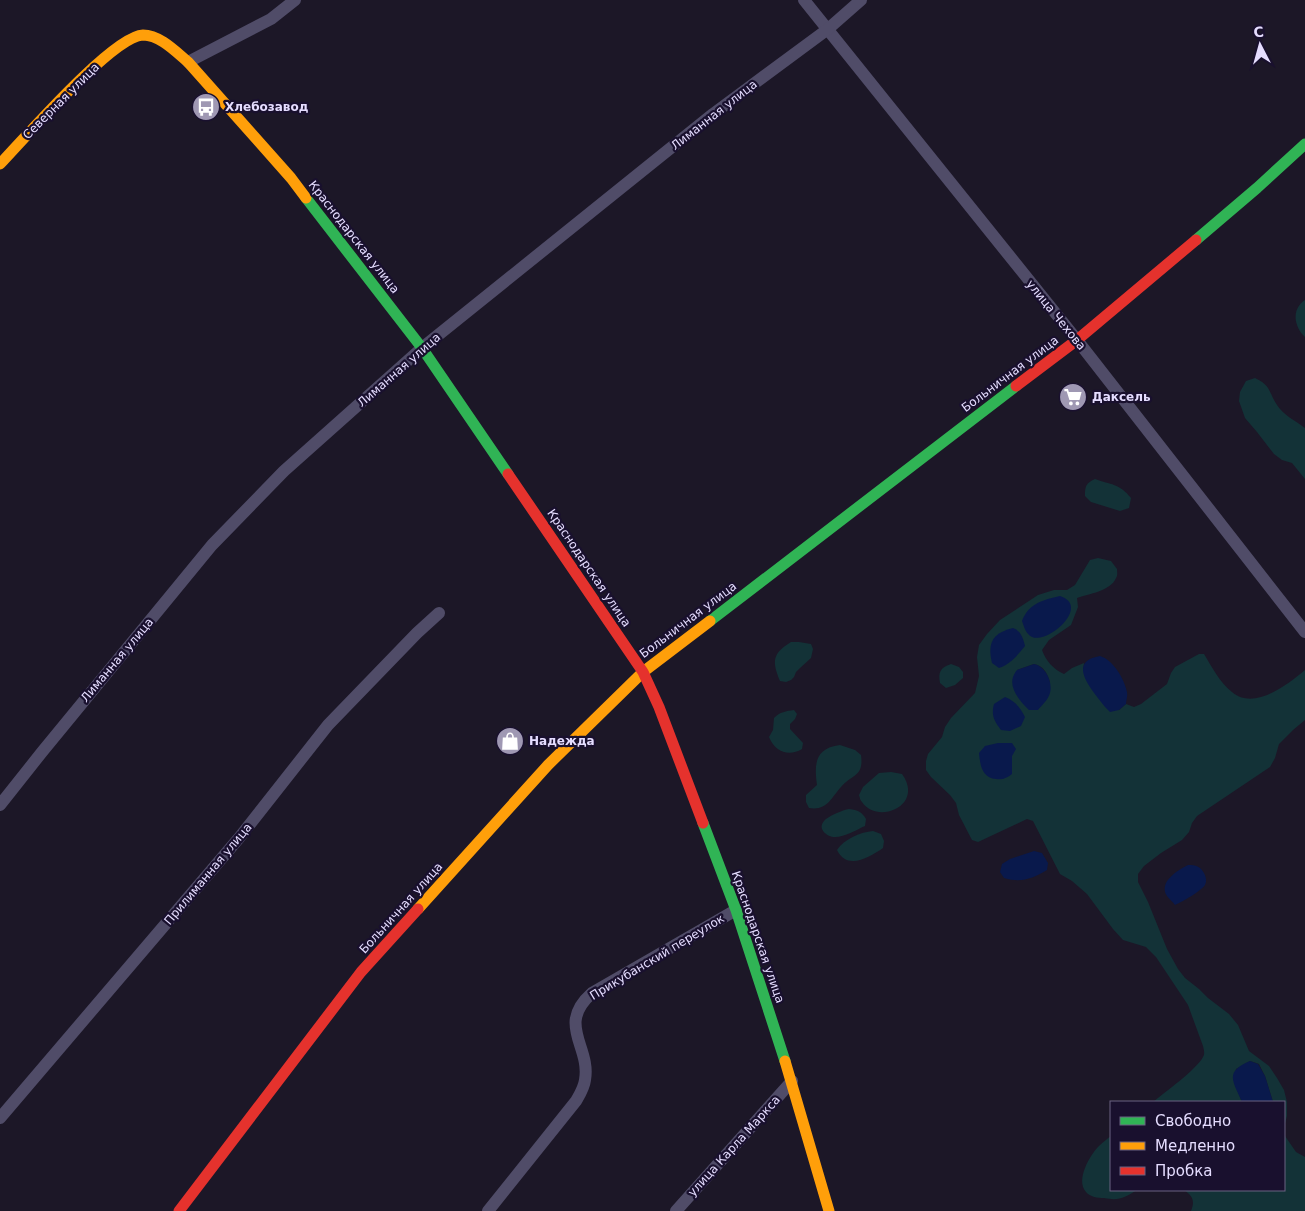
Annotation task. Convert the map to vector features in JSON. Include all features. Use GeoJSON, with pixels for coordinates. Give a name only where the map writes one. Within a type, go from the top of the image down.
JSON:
{"type":"FeatureCollection","features":[{"type":"Feature","properties":{"kind":"street"},"geometry":{"type":"LineString","coordinates":[[188,62],[271,19],[295,0]]}},
{"type":"Feature","properties":{"kind":"street","name":"улица Чехова"},"geometry":{"type":"LineString","coordinates":[[804,0],[1077,340],[1305,632]]}},
{"type":"Feature","properties":{"kind":"street","name":"Лиманная улица"},"geometry":{"type":"LineString","coordinates":[[0,805],[212,545],[284,471],[422,348],[713,114],[828,29],[861,0]]}},
{"type":"Feature","properties":{"kind":"street","name":"Северная улица"},"geometry":{"type":"LineString","coordinates":[[0,164],[82,77],[106,57],[137,36],[146,35],[154,37]]}},
{"type":"Feature","properties":{"kind":"street","name":"Краснодарская улица"},"geometry":{"type":"LineString","coordinates":[[154,37],[169,46],[188,62],[291,178],[422,348],[643,672],[662,714],[736,910],[792,1081],[829,1211]]}},
{"type":"Feature","properties":{"kind":"street","name":"Больничная улица"},"geometry":{"type":"LineString","coordinates":[[179,1211],[361,972],[548,765],[643,672],[1077,340],[1258,188],[1305,144]]}},
{"type":"Feature","properties":{"kind":"street","name":"Прилиманная улица"},"geometry":{"type":"LineString","coordinates":[[0,1118],[239,838],[328,726],[438,613]]}},
{"type":"Feature","properties":{"kind":"street","name":"Прикубанский переулок"},"geometry":{"type":"LineString","coordinates":[[488,1211],[576,1101],[583,1088],[586,1080],[586,1070],[575,1022],[577,1013],[587,998],[592,993],[736,910]]}},
{"type":"Feature","properties":{"kind":"street","name":"улица Карла Маркса"},"geometry":{"type":"LineString","coordinates":[[676,1211],[792,1081]]}},
{"type":"Feature","properties":{"kind":"green space"},"geometry":{"type":"Polygon","coordinates":[[[1305,300],[1305,337],[1296,323],[1296,313],[1305,300]]]}},
{"type":"Feature","properties":{"kind":"green space"},"geometry":{"type":"Polygon","coordinates":[[[1255,378],[1267,387],[1283,412],[1305,428],[1305,479],[1292,463],[1282,460],[1274,454],[1245,418],[1239,401],[1240,392],[1246,381],[1255,378]]]}},
{"type":"Feature","properties":{"kind":"green space"},"geometry":{"type":"Polygon","coordinates":[[[1095,479],[1114,485],[1127,493],[1131,498],[1129,508],[1120,511],[1091,502],[1085,496],[1085,490],[1087,485],[1095,479]]]}},
{"type":"Feature","properties":{"kind":"green space"},"geometry":{"type":"Polygon","coordinates":[[[1098,558],[1111,561],[1117,569],[1117,577],[1109,586],[1077,598],[1078,607],[1071,625],[1049,640],[1042,650],[1050,664],[1064,674],[1084,663],[1083,670],[1119,710],[1126,704],[1134,707],[1141,704],[1167,684],[1175,667],[1199,654],[1204,654],[1216,674],[1232,692],[1250,699],[1270,694],[1280,689],[1305,670],[1305,720],[1279,744],[1270,767],[1197,816],[1189,832],[1182,840],[1144,866],[1138,874],[1138,882],[1167,949],[1178,969],[1185,978],[1229,1014],[1238,1025],[1249,1051],[1269,1066],[1277,1078],[1284,1090],[1287,1102],[1285,1123],[1285,1101],[1273,1101],[1259,1064],[1250,1061],[1236,1069],[1234,1082],[1242,1101],[1154,1101],[1194,1068],[1200,1062],[1204,1053],[1188,1005],[1156,957],[1146,947],[1123,940],[1087,894],[1072,881],[1060,874],[1033,821],[1027,819],[978,842],[972,840],[959,815],[956,803],[926,770],[928,754],[942,737],[945,727],[975,693],[979,676],[977,657],[979,645],[987,634],[1000,620],[1038,595],[1054,590],[1067,590],[1075,585],[1090,560],[1098,558]],[[1034,664],[1017,670],[1050,682],[1045,670],[1034,664]]]}},
{"type":"Feature","properties":{"kind":"green space"},"geometry":{"type":"Polygon","coordinates":[[[791,642],[811,644],[813,649],[811,658],[796,672],[791,680],[786,682],[780,681],[775,659],[780,650],[791,642]]]}},
{"type":"Feature","properties":{"kind":"green space"},"geometry":{"type":"Polygon","coordinates":[[[951,664],[959,667],[963,672],[963,678],[955,685],[946,688],[940,683],[939,676],[944,667],[951,664]]]}},
{"type":"Feature","properties":{"kind":"green space"},"geometry":{"type":"Polygon","coordinates":[[[794,710],[797,714],[790,724],[790,729],[803,743],[802,749],[787,753],[775,746],[769,737],[773,730],[774,718],[783,712],[794,710]]]}},
{"type":"Feature","properties":{"kind":"green space"},"geometry":{"type":"Polygon","coordinates":[[[840,745],[855,750],[861,755],[861,767],[824,806],[809,808],[806,802],[806,795],[817,785],[816,764],[818,758],[825,750],[840,745]]]}},
{"type":"Feature","properties":{"kind":"green space"},"geometry":{"type":"Polygon","coordinates":[[[891,772],[902,774],[908,785],[908,795],[896,809],[878,812],[869,809],[861,801],[859,795],[863,787],[879,773],[891,772]]]}},
{"type":"Feature","properties":{"kind":"green space"},"geometry":{"type":"Polygon","coordinates":[[[849,809],[863,815],[866,819],[865,826],[839,837],[832,837],[822,830],[822,824],[826,819],[849,809]]]}},
{"type":"Feature","properties":{"kind":"green space"},"geometry":{"type":"Polygon","coordinates":[[[873,831],[881,834],[884,841],[883,848],[872,855],[853,861],[841,856],[837,850],[853,837],[873,831]]]}},
{"type":"Feature","properties":{"kind":"green space"},"geometry":{"type":"Polygon","coordinates":[[[1285,1136],[1296,1152],[1305,1157],[1305,1211],[1191,1211],[1193,1204],[1189,1194],[1185,1191],[1285,1191],[1285,1136]]]}},
{"type":"Feature","properties":{"kind":"green space"},"geometry":{"type":"Polygon","coordinates":[[[1110,1137],[1110,1191],[1135,1191],[1118,1199],[1094,1197],[1086,1192],[1083,1187],[1083,1175],[1092,1155],[1110,1137]]]}},
{"type":"Feature","properties":{"kind":"shaded area"},"geometry":{"type":"Polygon","coordinates":[[[1060,596],[1068,601],[1071,608],[1064,623],[1048,635],[1039,638],[1030,636],[1022,621],[1028,610],[1037,603],[1060,596]]]}},
{"type":"Feature","properties":{"kind":"shaded area"},"geometry":{"type":"Polygon","coordinates":[[[1013,628],[1020,633],[1025,646],[1014,659],[999,668],[992,663],[991,644],[996,636],[1013,628]]]}},
{"type":"Feature","properties":{"kind":"shaded area"},"geometry":{"type":"Polygon","coordinates":[[[1100,656],[1113,665],[1126,687],[1126,704],[1119,710],[1110,712],[1085,679],[1084,665],[1089,659],[1100,656]]]}},
{"type":"Feature","properties":{"kind":"shaded area"},"geometry":{"type":"Polygon","coordinates":[[[1034,664],[1045,671],[1051,688],[1048,698],[1038,710],[1029,710],[1016,695],[1012,682],[1017,670],[1034,664]]]}},
{"type":"Feature","properties":{"kind":"shaded area"},"geometry":{"type":"Polygon","coordinates":[[[1005,697],[1017,705],[1025,717],[1021,726],[1010,731],[1001,730],[993,715],[994,704],[1005,697]]]}},
{"type":"Feature","properties":{"kind":"shaded area"},"geometry":{"type":"Polygon","coordinates":[[[998,743],[1012,743],[1016,749],[1012,756],[1012,774],[1007,778],[991,778],[981,766],[979,753],[985,746],[998,743]]]}},
{"type":"Feature","properties":{"kind":"shaded area"},"geometry":{"type":"Polygon","coordinates":[[[1034,851],[1042,853],[1048,863],[1047,870],[1026,879],[1004,878],[1000,872],[1002,864],[1010,859],[1034,851]]]}},
{"type":"Feature","properties":{"kind":"shaded area"},"geometry":{"type":"Polygon","coordinates":[[[1188,865],[1201,869],[1205,876],[1206,884],[1196,893],[1175,905],[1167,896],[1165,886],[1170,877],[1188,865]]]}},
{"type":"Feature","properties":{"kind":"shaded area"},"geometry":{"type":"Polygon","coordinates":[[[1250,1061],[1258,1064],[1265,1076],[1273,1101],[1242,1101],[1233,1078],[1234,1073],[1242,1065],[1250,1061]]]}},
{"type":"Feature","properties":{"kind":"traffic: fast"},"geometry":{"type":"LineString","coordinates":[[1196,240],[1305,144]]}},
{"type":"Feature","properties":{"kind":"traffic: fast"},"geometry":{"type":"LineString","coordinates":[[306,198],[422,348],[508,474]]}},
{"type":"Feature","properties":{"kind":"traffic: fast"},"geometry":{"type":"LineString","coordinates":[[710,621],[1016,386]]}},
{"type":"Feature","properties":{"kind":"traffic: fast"},"geometry":{"type":"LineString","coordinates":[[703,823],[736,910],[785,1061]]}},
{"type":"Feature","properties":{"kind":"traffic: slow"},"geometry":{"type":"LineString","coordinates":[[0,164],[69,90],[91,70],[111,52],[129,40],[143,35],[162,41],[188,62],[291,178],[306,198]]}},
{"type":"Feature","properties":{"kind":"traffic: slow"},"geometry":{"type":"LineString","coordinates":[[418,909],[548,765],[643,672],[710,621]]}},
{"type":"Feature","properties":{"kind":"traffic: slow"},"geometry":{"type":"LineString","coordinates":[[785,1061],[829,1211]]}},
{"type":"Feature","properties":{"kind":"traffic: jam"},"geometry":{"type":"LineString","coordinates":[[1016,386],[1077,340],[1196,240]]}},
{"type":"Feature","properties":{"kind":"traffic: jam"},"geometry":{"type":"LineString","coordinates":[[508,474],[643,672],[659,707],[703,823]]}},
{"type":"Feature","properties":{"kind":"traffic: jam"},"geometry":{"type":"LineString","coordinates":[[179,1211],[361,972],[418,909]]}},
{"type":"Feature","properties":{"kind":"place","name":"Хлебозавод"},"geometry":{"type":"Point","coordinates":[206,107]}},
{"type":"Feature","properties":{"kind":"place","name":"Даксель"},"geometry":{"type":"Point","coordinates":[1073,397]}},
{"type":"Feature","properties":{"kind":"place","name":"Надежда"},"geometry":{"type":"Point","coordinates":[510,741]}}]}
